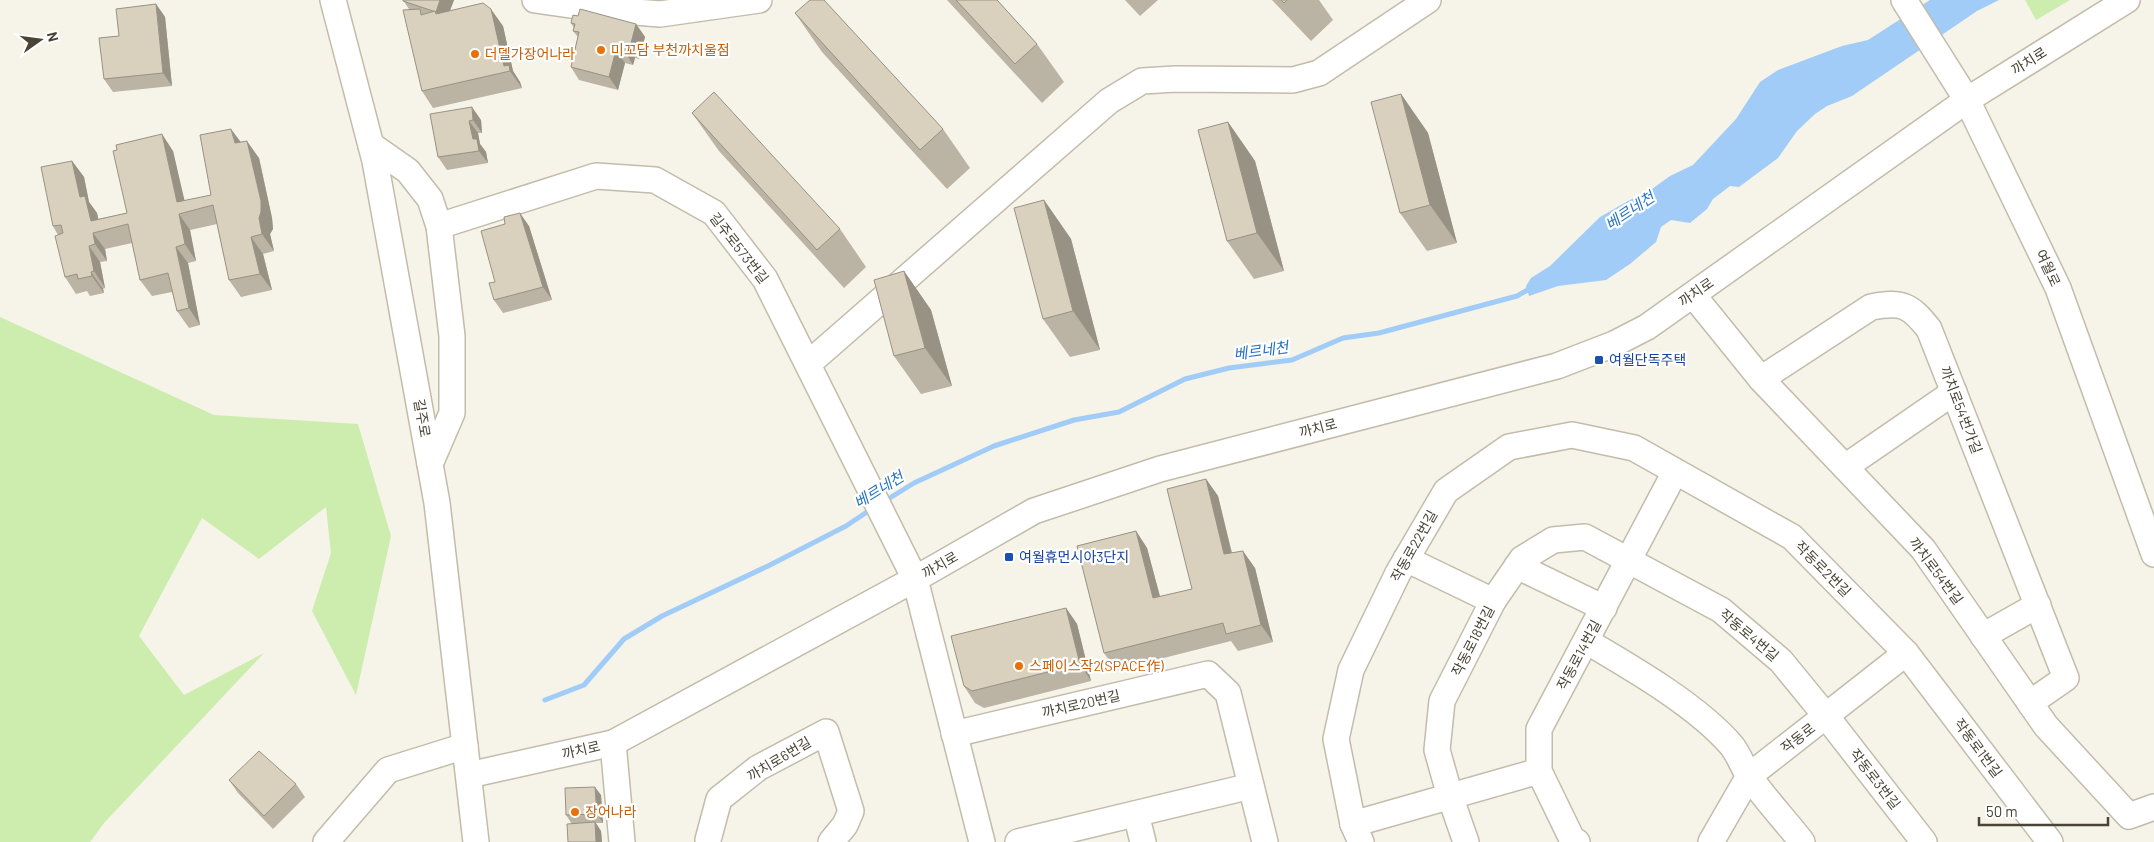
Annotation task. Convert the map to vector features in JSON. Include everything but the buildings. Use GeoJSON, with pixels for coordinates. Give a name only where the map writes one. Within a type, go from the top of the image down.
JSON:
{"type":"FeatureCollection","features":[{"type":"Feature","properties":{"kind":"street","name":"길주로"},"geometry":{"type":"LineString","coordinates":[[333,0],[371,145],[437,503],[476,842]]}},
{"type":"Feature","properties":{"kind":"street"},"geometry":{"type":"LineString","coordinates":[[535,0],[598,9],[660,14],[760,0]]}},
{"type":"Feature","properties":{"kind":"street"},"geometry":{"type":"LineString","coordinates":[[808,364],[1109,101],[1142,81],[1176,79],[1293,80],[1320,73],[1428,0]]}},
{"type":"Feature","properties":{"kind":"street","name":"여월로"},"geometry":{"type":"LineString","coordinates":[[1904,0],[1967,100],[2058,288],[2154,554]]}},
{"type":"Feature","properties":{"kind":"street","name":"까치로"},"geometry":{"type":"LineString","coordinates":[[468,776],[613,744],[915,579],[1034,510],[1160,469],[1557,366],[1614,344],[1647,327],[1967,100],[2127,0]]}},
{"type":"Feature","properties":{"kind":"street"},"geometry":{"type":"LineString","coordinates":[[371,145],[408,171],[430,199],[439,226],[452,336],[452,413],[430,464]]}},
{"type":"Feature","properties":{"kind":"street","name":"길주로573번길"},"geometry":{"type":"LineString","coordinates":[[439,226],[596,176],[655,180],[714,213],[765,279],[915,579]]}},
{"type":"Feature","properties":{"kind":"street","name":"까치로54번길"},"geometry":{"type":"LineString","coordinates":[[1693,295],[1761,379],[1923,549],[2046,726],[2129,816],[2154,807]]}},
{"type":"Feature","properties":{"kind":"street","name":"까치로54번가길"},"geometry":{"type":"LineString","coordinates":[[1761,379],[1871,307],[1892,303],[1915,311],[1929,329],[2066,678],[2030,704]]}},
{"type":"Feature","properties":{"kind":"street"},"geometry":{"type":"LineString","coordinates":[[1845,467],[1954,392]]}},
{"type":"Feature","properties":{"kind":"street","name":"작동로22번길"},"geometry":{"type":"LineString","coordinates":[[1357,833],[1336,739],[1351,670],[1406,559],[1446,491],[1509,447],[1572,435],[1634,448],[1676,472]]}},
{"type":"Feature","properties":{"kind":"street","name":"작동로14번길"},"geometry":{"type":"LineString","coordinates":[[1577,842],[1572,839],[1539,771],[1539,729],[1676,472]]}},
{"type":"Feature","properties":{"kind":"street","name":"작동로2번길"},"geometry":{"type":"LineString","coordinates":[[1676,472],[1792,538],[1906,653]]}},
{"type":"Feature","properties":{"kind":"street","name":"작동로18번길"},"geometry":{"type":"LineString","coordinates":[[1466,842],[1437,750],[1442,701],[1493,601],[1522,559],[1553,540],[1585,537],[1629,560]]}},
{"type":"Feature","properties":{"kind":"street"},"geometry":{"type":"LineString","coordinates":[[1406,559],[1493,601]]}},
{"type":"Feature","properties":{"kind":"street","name":"작동로4번길"},"geometry":{"type":"LineString","coordinates":[[1629,560],[1721,610],[1781,661],[1826,716]]}},
{"type":"Feature","properties":{"kind":"street"},"geometry":{"type":"LineString","coordinates":[[1517,566],[1604,608]]}},
{"type":"Feature","properties":{"kind":"street"},"geometry":{"type":"LineString","coordinates":[[915,579],[982,842]]}},
{"type":"Feature","properties":{"kind":"street"},"geometry":{"type":"LineString","coordinates":[[1983,636],[2038,605]]}},
{"type":"Feature","properties":{"kind":"street"},"geometry":{"type":"LineString","coordinates":[[1586,642],[1641,675],[1693,711],[1732,747],[1749,776],[1802,842]]}},
{"type":"Feature","properties":{"kind":"street","name":"작동로"},"geometry":{"type":"LineString","coordinates":[[1711,842],[1749,776],[1906,653]]}},
{"type":"Feature","properties":{"kind":"street","name":"작동로1번길"},"geometry":{"type":"LineString","coordinates":[[1906,653],[2050,842]]}},
{"type":"Feature","properties":{"kind":"street","name":"까치로20번길"},"geometry":{"type":"LineString","coordinates":[[954,734],[1208,674],[1228,693],[1251,786]]}},
{"type":"Feature","properties":{"kind":"street","name":"작동로3번길"},"geometry":{"type":"LineString","coordinates":[[1826,716],[1924,842]]}},
{"type":"Feature","properties":{"kind":"street","name":"까치로6번길"},"geometry":{"type":"LineString","coordinates":[[703,841],[719,800],[758,768],[826,732],[851,811],[845,825],[831,842]]}},
{"type":"Feature","properties":{"kind":"street"},"geometry":{"type":"LineString","coordinates":[[613,744],[622,842]]}},
{"type":"Feature","properties":{"kind":"street"},"geometry":{"type":"LineString","coordinates":[[326,842],[388,770],[465,746]]}},
{"type":"Feature","properties":{"kind":"street"},"geometry":{"type":"LineString","coordinates":[[1357,833],[1450,796],[1539,771]]}},
{"type":"Feature","properties":{"kind":"street"},"geometry":{"type":"LineString","coordinates":[[1018,842],[1251,786],[1265,842]]}},
{"type":"Feature","properties":{"kind":"street"},"geometry":{"type":"LineString","coordinates":[[1136,814],[1143,842]]}},
{"type":"Feature","properties":{"kind":"green space"},"geometry":{"type":"Polygon","coordinates":[[[2025,0],[2070,0],[2036,20],[2025,0]]]}},
{"type":"Feature","properties":{"kind":"green space"},"geometry":{"type":"Polygon","coordinates":[[[0,317],[214,415],[358,424],[391,536],[356,695],[312,611],[331,553],[326,507],[259,559],[202,518],[139,636],[184,695],[264,653],[104,823],[90,842],[0,842],[0,317]]]}},
{"type":"Feature","properties":{"kind":"water"},"geometry":{"type":"Polygon","coordinates":[[[1930,0],[1999,0],[1977,11],[1852,96],[1827,106],[1815,114],[1797,131],[1778,158],[1739,187],[1730,186],[1713,199],[1707,209],[1690,223],[1671,220],[1661,227],[1656,242],[1630,264],[1606,280],[1558,286],[1529,296],[1526,286],[1531,278],[1550,266],[1600,217],[1652,189],[1670,176],[1693,165],[1736,119],[1760,82],[1778,70],[1842,46],[1868,40],[1930,0]]]}},
{"type":"Feature","properties":{"kind":"waterway","name":"베르네천"},"geometry":{"type":"LineString","coordinates":[[885,501],[914,483],[994,446],[1074,420],[1119,412],[1185,379],[1229,368],[1292,360],[1343,338],[1379,333],[1517,296],[1531,288]]}},
{"type":"Feature","properties":{"kind":"waterway","name":"베르네천"},"geometry":{"type":"LineString","coordinates":[[545,700],[584,685],[624,639],[662,616],[768,566],[846,526],[873,508]]}},
{"type":"Feature","properties":{"kind":"place","name":"미꼬담 부천까치울점"},"geometry":{"type":"Point","coordinates":[601,50]}},
{"type":"Feature","properties":{"kind":"place","name":"더델가장어나라"},"geometry":{"type":"Point","coordinates":[475,54]}},
{"type":"Feature","properties":{"kind":"place","name":"여월단독주택"},"geometry":{"type":"Point","coordinates":[1599,360]}},
{"type":"Feature","properties":{"kind":"place","name":"여월휴먼시아3단지"},"geometry":{"type":"Point","coordinates":[1009,557]}},
{"type":"Feature","properties":{"kind":"place","name":"스페이스작2(SPACE作)"},"geometry":{"type":"Point","coordinates":[1019,666]}},
{"type":"Feature","properties":{"kind":"place","name":"장어나라"},"geometry":{"type":"Point","coordinates":[575,812]}}]}
